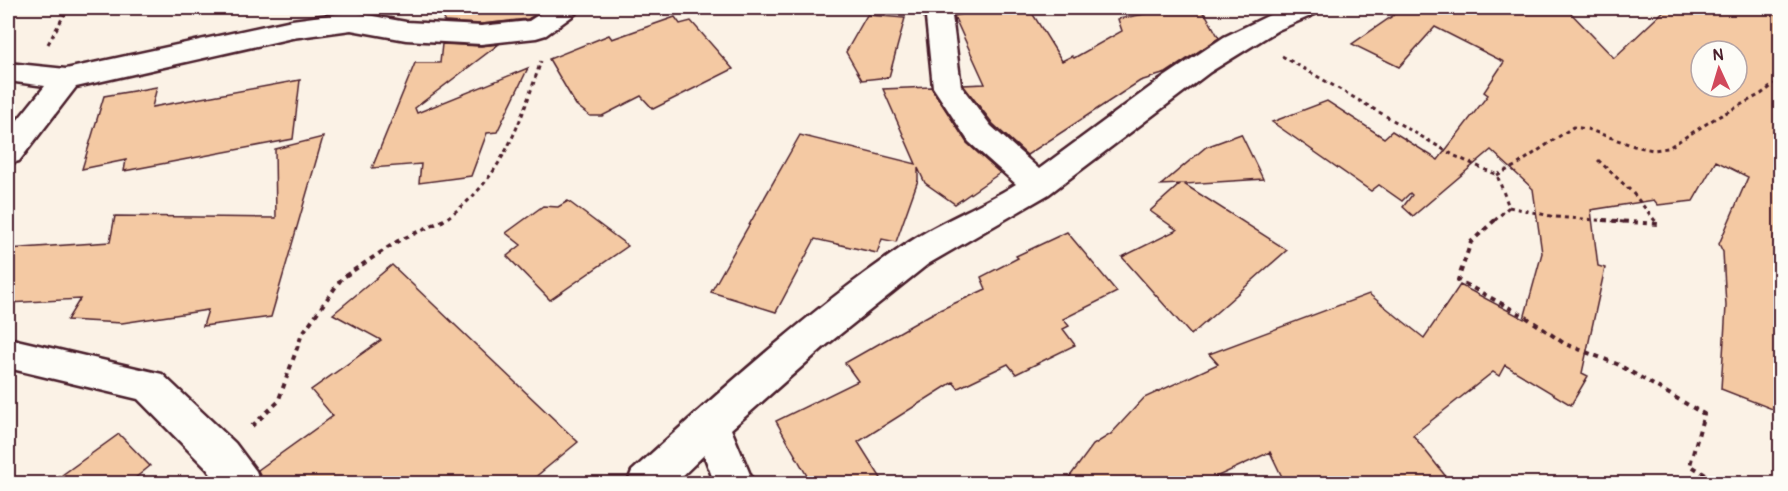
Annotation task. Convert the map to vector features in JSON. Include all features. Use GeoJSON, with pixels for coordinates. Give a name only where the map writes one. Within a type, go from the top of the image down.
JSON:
{"type":"FeatureCollection","features":[{"type":"Feature","properties":{"kind":"street"},"geometry":{"type":"LineString","coordinates":[[8,72],[66,80],[351,14],[406,31],[481,35],[536,29],[566,8]]}},
{"type":"Feature","properties":{"kind":"street"},"geometry":{"type":"LineString","coordinates":[[938,8],[947,87],[980,134],[1038,186]]}},
{"type":"Feature","properties":{"kind":"street"},"geometry":{"type":"LineString","coordinates":[[646,483],[710,423],[801,344],[918,253],[1038,186],[1179,78],[1247,35],[1306,8]]}},
{"type":"Feature","properties":{"kind":"street"},"geometry":{"type":"LineString","coordinates":[[8,153],[66,80]]}},
{"type":"Feature","properties":{"kind":"street"},"geometry":{"type":"LineString","coordinates":[[8,352],[149,385],[232,470]]}},
{"type":"Feature","properties":{"kind":"street"},"geometry":{"type":"LineString","coordinates":[[710,423],[735,483]]}},
{"type":"Feature","properties":{"kind":"path"},"geometry":{"type":"LineString","coordinates":[[1767,8],[1780,17]]}},
{"type":"Feature","properties":{"kind":"path"},"geometry":{"type":"LineString","coordinates":[[232,470],[278,402],[302,334],[342,278],[398,241],[443,221],[476,194],[499,165],[519,127],[543,52],[536,29]]}},
{"type":"Feature","properties":{"kind":"path"},"geometry":{"type":"LineString","coordinates":[[1247,35],[1404,128],[1455,156],[1497,175],[1509,207]]}},
{"type":"Feature","properties":{"kind":"path"},"geometry":{"type":"LineString","coordinates":[[1497,175],[1517,165],[1573,127],[1587,129],[1634,146],[1653,150],[1668,148],[1714,119],[1761,94],[1780,80]]}},
{"type":"Feature","properties":{"kind":"path"},"geometry":{"type":"LineString","coordinates":[[1509,207],[1554,217],[1658,224],[1632,192],[1598,160]]}},
{"type":"Feature","properties":{"kind":"path"},"geometry":{"type":"LineString","coordinates":[[1509,207],[1471,242],[1458,280],[1526,317],[1565,344],[1617,364],[1704,414],[1690,465],[1720,483]]}},
{"type":"Feature","properties":{"kind":"building"},"geometry":{"type":"Polygon","coordinates":[[[445,8],[546,8],[528,19],[481,24],[444,22],[445,8]]]}},
{"type":"Feature","properties":{"kind":"building"},"geometry":{"type":"Polygon","coordinates":[[[991,8],[1029,8],[1062,61],[1072,56],[1074,58],[1122,31],[1118,19],[1150,13],[1147,8],[1196,8],[1206,15],[1219,38],[1166,73],[1140,81],[1027,155],[993,124],[963,85],[985,84],[954,16],[991,8]]]}},
{"type":"Feature","properties":{"kind":"building"},"geometry":{"type":"Polygon","coordinates":[[[1397,8],[1566,8],[1614,58],[1667,8],[1780,8],[1780,412],[1721,389],[1726,306],[1723,252],[1719,244],[1748,177],[1716,161],[1693,201],[1658,205],[1654,200],[1591,210],[1598,266],[1605,268],[1582,373],[1588,376],[1571,405],[1505,365],[1499,376],[1493,372],[1413,435],[1451,483],[1285,483],[1270,452],[1203,483],[1065,483],[1093,445],[1111,434],[1144,398],[1218,364],[1209,354],[1369,294],[1424,338],[1460,285],[1524,319],[1542,253],[1533,189],[1491,150],[1413,216],[1403,207],[1412,195],[1410,193],[1402,201],[1379,185],[1371,191],[1272,122],[1327,101],[1384,138],[1392,131],[1438,160],[1488,95],[1484,92],[1504,62],[1435,27],[1399,67],[1352,44],[1401,10],[1397,8]]]}},
{"type":"Feature","properties":{"kind":"building"},"geometry":{"type":"Polygon","coordinates":[[[867,15],[905,18],[889,77],[862,80],[846,52],[867,15]]]}},
{"type":"Feature","properties":{"kind":"building"},"geometry":{"type":"Polygon","coordinates":[[[675,17],[680,24],[691,21],[733,69],[653,109],[641,96],[602,116],[590,116],[576,105],[549,59],[609,35],[612,39],[675,17]]]}},
{"type":"Feature","properties":{"kind":"building"},"geometry":{"type":"Polygon","coordinates":[[[442,44],[481,46],[499,44],[415,108],[417,113],[528,68],[497,132],[487,133],[471,176],[419,183],[421,164],[372,168],[415,63],[440,63],[442,44]]]}},
{"type":"Feature","properties":{"kind":"building"},"geometry":{"type":"Polygon","coordinates":[[[300,80],[293,139],[124,171],[126,160],[82,169],[104,96],[157,87],[152,107],[300,80]]]}},
{"type":"Feature","properties":{"kind":"building"},"geometry":{"type":"Polygon","coordinates":[[[931,87],[967,143],[1000,173],[955,204],[925,183],[918,168],[918,180],[896,242],[882,239],[877,253],[815,239],[776,312],[711,292],[800,135],[916,164],[883,89],[931,87]]]}},
{"type":"Feature","properties":{"kind":"building"},"geometry":{"type":"Polygon","coordinates":[[[1241,134],[1263,179],[1184,184],[1287,250],[1191,335],[1122,257],[1177,230],[1150,211],[1180,184],[1161,185],[1206,147],[1241,134]]]}},
{"type":"Feature","properties":{"kind":"building"},"geometry":{"type":"Polygon","coordinates":[[[323,137],[271,317],[203,326],[208,310],[122,323],[67,320],[80,299],[8,303],[8,249],[110,242],[115,216],[276,218],[275,149],[323,137]]]}},
{"type":"Feature","properties":{"kind":"building"},"geometry":{"type":"Polygon","coordinates":[[[568,201],[628,246],[550,300],[507,256],[521,245],[506,233],[543,206],[558,207],[568,201]]]}},
{"type":"Feature","properties":{"kind":"building"},"geometry":{"type":"Polygon","coordinates":[[[1067,232],[1117,292],[1063,319],[1069,326],[1063,329],[1075,345],[1016,374],[1008,364],[958,388],[953,382],[858,442],[884,483],[811,483],[776,421],[858,381],[845,363],[933,313],[986,289],[981,277],[1018,258],[1016,256],[1067,232]]]}},
{"type":"Feature","properties":{"kind":"building"},"geometry":{"type":"Polygon","coordinates":[[[392,265],[578,442],[528,483],[263,483],[258,470],[333,416],[311,390],[381,340],[333,314],[392,265]]]}},
{"type":"Feature","properties":{"kind":"building"},"geometry":{"type":"Polygon","coordinates":[[[119,434],[150,466],[129,483],[51,483],[119,434]]]}}]}
